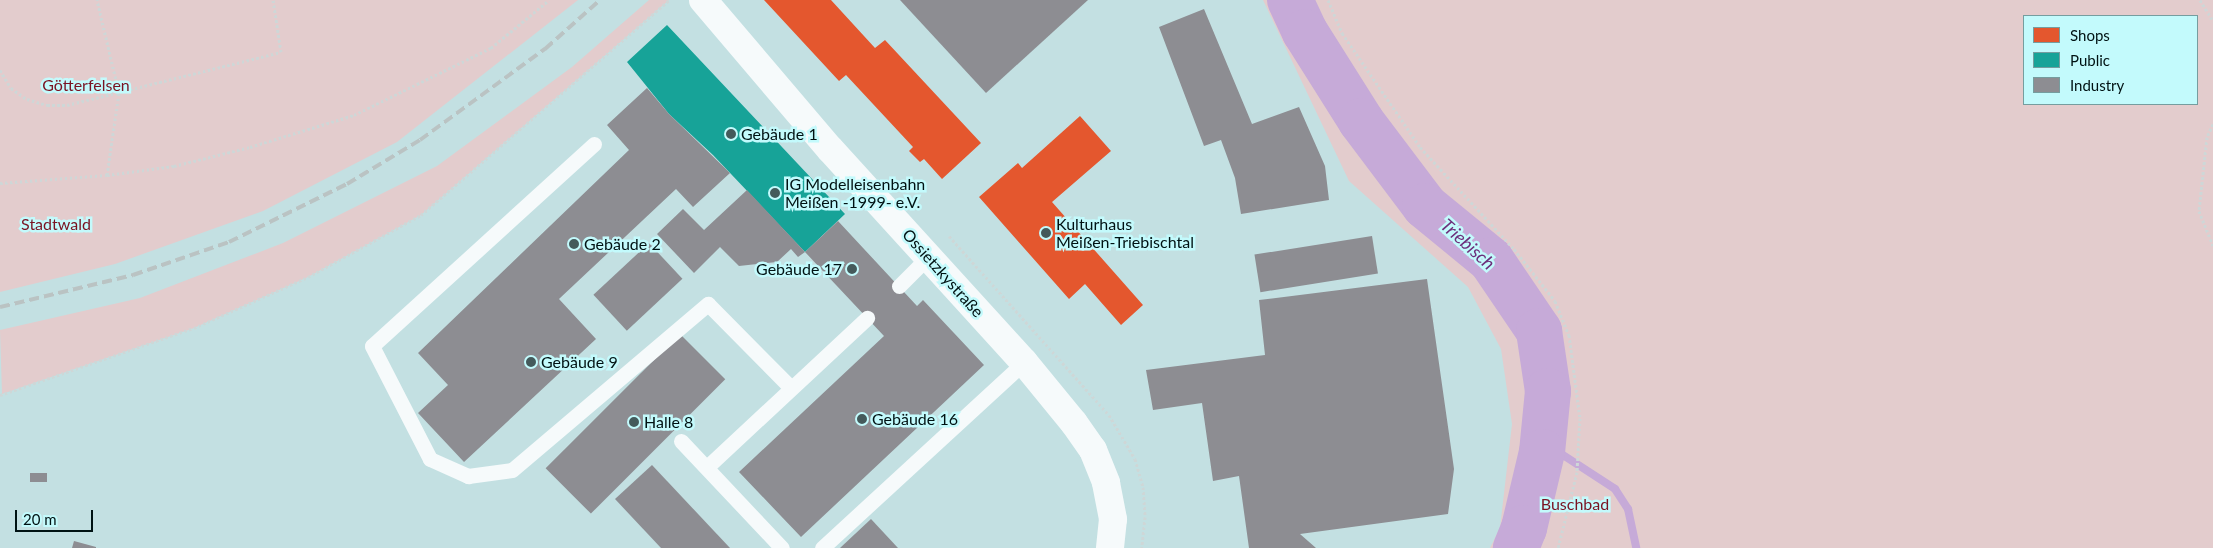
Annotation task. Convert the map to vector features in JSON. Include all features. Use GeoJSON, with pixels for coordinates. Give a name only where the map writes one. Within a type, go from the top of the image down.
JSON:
{"type":"FeatureCollection","features":[{"type":"Feature","properties":{"kind":"main road","name":"Ossietzkystraße"},"geometry":{"type":"LineString","coordinates":[[703,0],[928,257],[1024,362],[1093,450],[1108,492],[1113,519],[1110,548]]}},
{"type":"Feature","properties":{"kind":"lane"},"geometry":{"type":"LineString","coordinates":[[594,144],[372,346],[430,459],[468,476],[512,470],[708,304],[791,388]]}},
{"type":"Feature","properties":{"kind":"lane"},"geometry":{"type":"LineString","coordinates":[[898,286],[928,257]]}},
{"type":"Feature","properties":{"kind":"lane"},"geometry":{"type":"LineString","coordinates":[[707,467],[867,318]]}},
{"type":"Feature","properties":{"kind":"lane"},"geometry":{"type":"LineString","coordinates":[[822,548],[1024,362]]}},
{"type":"Feature","properties":{"kind":"lane"},"geometry":{"type":"LineString","coordinates":[[681,440],[782,548]]}},
{"type":"Feature","properties":{"kind":"path"},"geometry":{"type":"LineString","coordinates":[[98,0],[119,93],[108,175]]}},
{"type":"Feature","properties":{"kind":"path"},"geometry":{"type":"LineString","coordinates":[[0,70],[11,88],[27,99],[47,104],[67,105],[281,52],[273,0]]}},
{"type":"Feature","properties":{"kind":"path"},"geometry":{"type":"LineString","coordinates":[[0,184],[108,175],[203,159],[354,115],[491,48],[548,0]]}},
{"type":"Feature","properties":{"kind":"path"},"geometry":{"type":"LineString","coordinates":[[0,395],[194,328],[308,277],[421,214],[669,0]]}},
{"type":"Feature","properties":{"kind":"path"},"geometry":{"type":"LineString","coordinates":[[1328,0],[1342,33],[1420,147],[1514,250],[1555,301],[1569,335],[1580,418],[1577,472],[1558,548]]}},
{"type":"Feature","properties":{"kind":"path"},"geometry":{"type":"LineString","coordinates":[[2200,0],[2213,21]]}},
{"type":"Feature","properties":{"kind":"path"},"geometry":{"type":"LineString","coordinates":[[2213,124],[2207,137],[2199,211],[2213,246]]}},
{"type":"Feature","properties":{"kind":"green space","name":"Götterfelsen"},"geometry":{"type":"Polygon","coordinates":[[[0,0],[578,0],[397,142],[263,211],[115,264],[0,292],[0,0]]]}},
{"type":"Feature","properties":{"kind":"green space"},"geometry":{"type":"Polygon","coordinates":[[[649,0],[669,0],[421,215],[308,277],[194,328],[2,394],[0,330],[140,298],[283,243],[437,166],[572,67],[649,0]]]}},
{"type":"Feature","properties":{"kind":"green space","name":"Buschbad"},"geometry":{"type":"Polygon","coordinates":[[[1263,0],[2213,0],[2213,548],[1490,548],[1500,528],[1512,424],[1501,349],[1468,287],[1349,181],[1263,0]]]}},
{"type":"Feature","properties":{"kind":"building: Shops"},"geometry":{"type":"Polygon","coordinates":[[[764,0],[831,0],[875,48],[885,40],[981,143],[942,179],[924,159],[920,162],[909,151],[913,147],[846,75],[839,81],[764,0]]]}},
{"type":"Feature","properties":{"kind":"building: Shops","name":"Kulturhaus Meißen-Triebischtal"},"geometry":{"type":"Polygon","coordinates":[[[1080,116],[1111,151],[1052,202],[1143,305],[1121,325],[1085,284],[1069,299],[979,197],[1018,163],[1022,168],[1080,116]]]}},
{"type":"Feature","properties":{"kind":"building: Public","name":"Gebäude 1"},"geometry":{"type":"Polygon","coordinates":[[[667,25],[845,214],[805,252],[713,155],[669,114],[627,62],[667,25]]]}},
{"type":"Feature","properties":{"kind":"building: Industry"},"geometry":{"type":"Polygon","coordinates":[[[900,0],[1088,0],[986,93],[900,0]]]}},
{"type":"Feature","properties":{"kind":"building: Industry"},"geometry":{"type":"Polygon","coordinates":[[[1204,9],[1252,124],[1299,107],[1325,166],[1329,200],[1241,214],[1235,178],[1221,140],[1204,146],[1159,27],[1204,9]]]}},
{"type":"Feature","properties":{"kind":"building: Industry"},"geometry":{"type":"Polygon","coordinates":[[[647,88],[669,114],[730,173],[693,207],[676,189],[559,299],[596,339],[464,462],[418,413],[448,385],[418,353],[629,150],[607,125],[647,88]]]}},
{"type":"Feature","properties":{"kind":"building: Industry"},"geometry":{"type":"Polygon","coordinates":[[[747,190],[805,252],[798,257],[791,249],[777,262],[739,266],[720,247],[694,273],[657,234],[683,209],[704,230],[747,190]]]}},
{"type":"Feature","properties":{"kind":"building: Industry","name":"Gebäude 16"},"geometry":{"type":"Polygon","coordinates":[[[838,221],[917,306],[923,300],[984,365],[801,537],[739,472],[884,336],[805,252],[838,221]]]}},
{"type":"Feature","properties":{"kind":"building: Industry"},"geometry":{"type":"Polygon","coordinates":[[[1372,236],[1378,274],[1260,292],[1254,255],[1372,236]]]}},
{"type":"Feature","properties":{"kind":"building: Industry"},"geometry":{"type":"Polygon","coordinates":[[[649,243],[682,279],[627,331],[593,295],[649,243]]]}},
{"type":"Feature","properties":{"kind":"building: Industry"},"geometry":{"type":"Polygon","coordinates":[[[1427,279],[1454,469],[1448,514],[1300,534],[1316,548],[1249,548],[1239,476],[1213,481],[1202,403],[1153,410],[1146,370],[1265,355],[1259,300],[1427,279]]]}},
{"type":"Feature","properties":{"kind":"building: Industry","name":"Halle 8"},"geometry":{"type":"Polygon","coordinates":[[[680,334],[725,379],[591,514],[546,468],[680,334]]]}},
{"type":"Feature","properties":{"kind":"building: Industry"},"geometry":{"type":"Polygon","coordinates":[[[652,465],[730,548],[661,548],[615,499],[652,465]]]}},
{"type":"Feature","properties":{"kind":"building: Industry"},"geometry":{"type":"Polygon","coordinates":[[[30,473],[47,473],[47,482],[30,482],[30,473]]]}},
{"type":"Feature","properties":{"kind":"building: Industry"},"geometry":{"type":"Polygon","coordinates":[[[871,519],[898,548],[840,548],[871,519]]]}},
{"type":"Feature","properties":{"kind":"building: Industry"},"geometry":{"type":"Polygon","coordinates":[[[74,541],[96,547],[96,548],[72,548],[74,541]]]}},
{"type":"Feature","properties":{"kind":"waterway","name":"Triebisch"},"geometry":{"type":"LineString","coordinates":[[1290,0],[1305,32],[1361,121],[1425,206],[1491,260],[1539,331],[1548,391],[1542,452],[1524,528],[1516,548]]}},
{"type":"Feature","properties":{"kind":"waterway"},"geometry":{"type":"LineString","coordinates":[[1543,442],[1615,489],[1628,509],[1636,548]]}},
{"type":"Feature","properties":{"kind":"railway"},"geometry":{"type":"LineString","coordinates":[[0,307],[133,275],[229,242],[347,184],[420,140],[545,49],[600,0]]}},
{"type":"Feature","properties":{"kind":"place","name":"Gebäude 1"},"geometry":{"type":"Point","coordinates":[731,134]}},
{"type":"Feature","properties":{"kind":"place","name":"IG Modelleisenbahn Meißen -1999- e.V."},"geometry":{"type":"Point","coordinates":[775,193]}},
{"type":"Feature","properties":{"kind":"place","name":"Kulturhaus Meißen-Triebischtal"},"geometry":{"type":"Point","coordinates":[1046,233]}},
{"type":"Feature","properties":{"kind":"place","name":"Gebäude 2"},"geometry":{"type":"Point","coordinates":[574,244]}},
{"type":"Feature","properties":{"kind":"place","name":"Gebäude 17"},"geometry":{"type":"Point","coordinates":[852,269]}},
{"type":"Feature","properties":{"kind":"place","name":"Gebäude 9"},"geometry":{"type":"Point","coordinates":[531,362]}},
{"type":"Feature","properties":{"kind":"place","name":"Gebäude 16"},"geometry":{"type":"Point","coordinates":[862,419]}},
{"type":"Feature","properties":{"kind":"place","name":"Halle 8"},"geometry":{"type":"Point","coordinates":[634,422]}},
{"type":"Feature","properties":{"kind":"park label","name":"Stadtwald"},"geometry":{"type":"Point","coordinates":[56,224]}}]}
